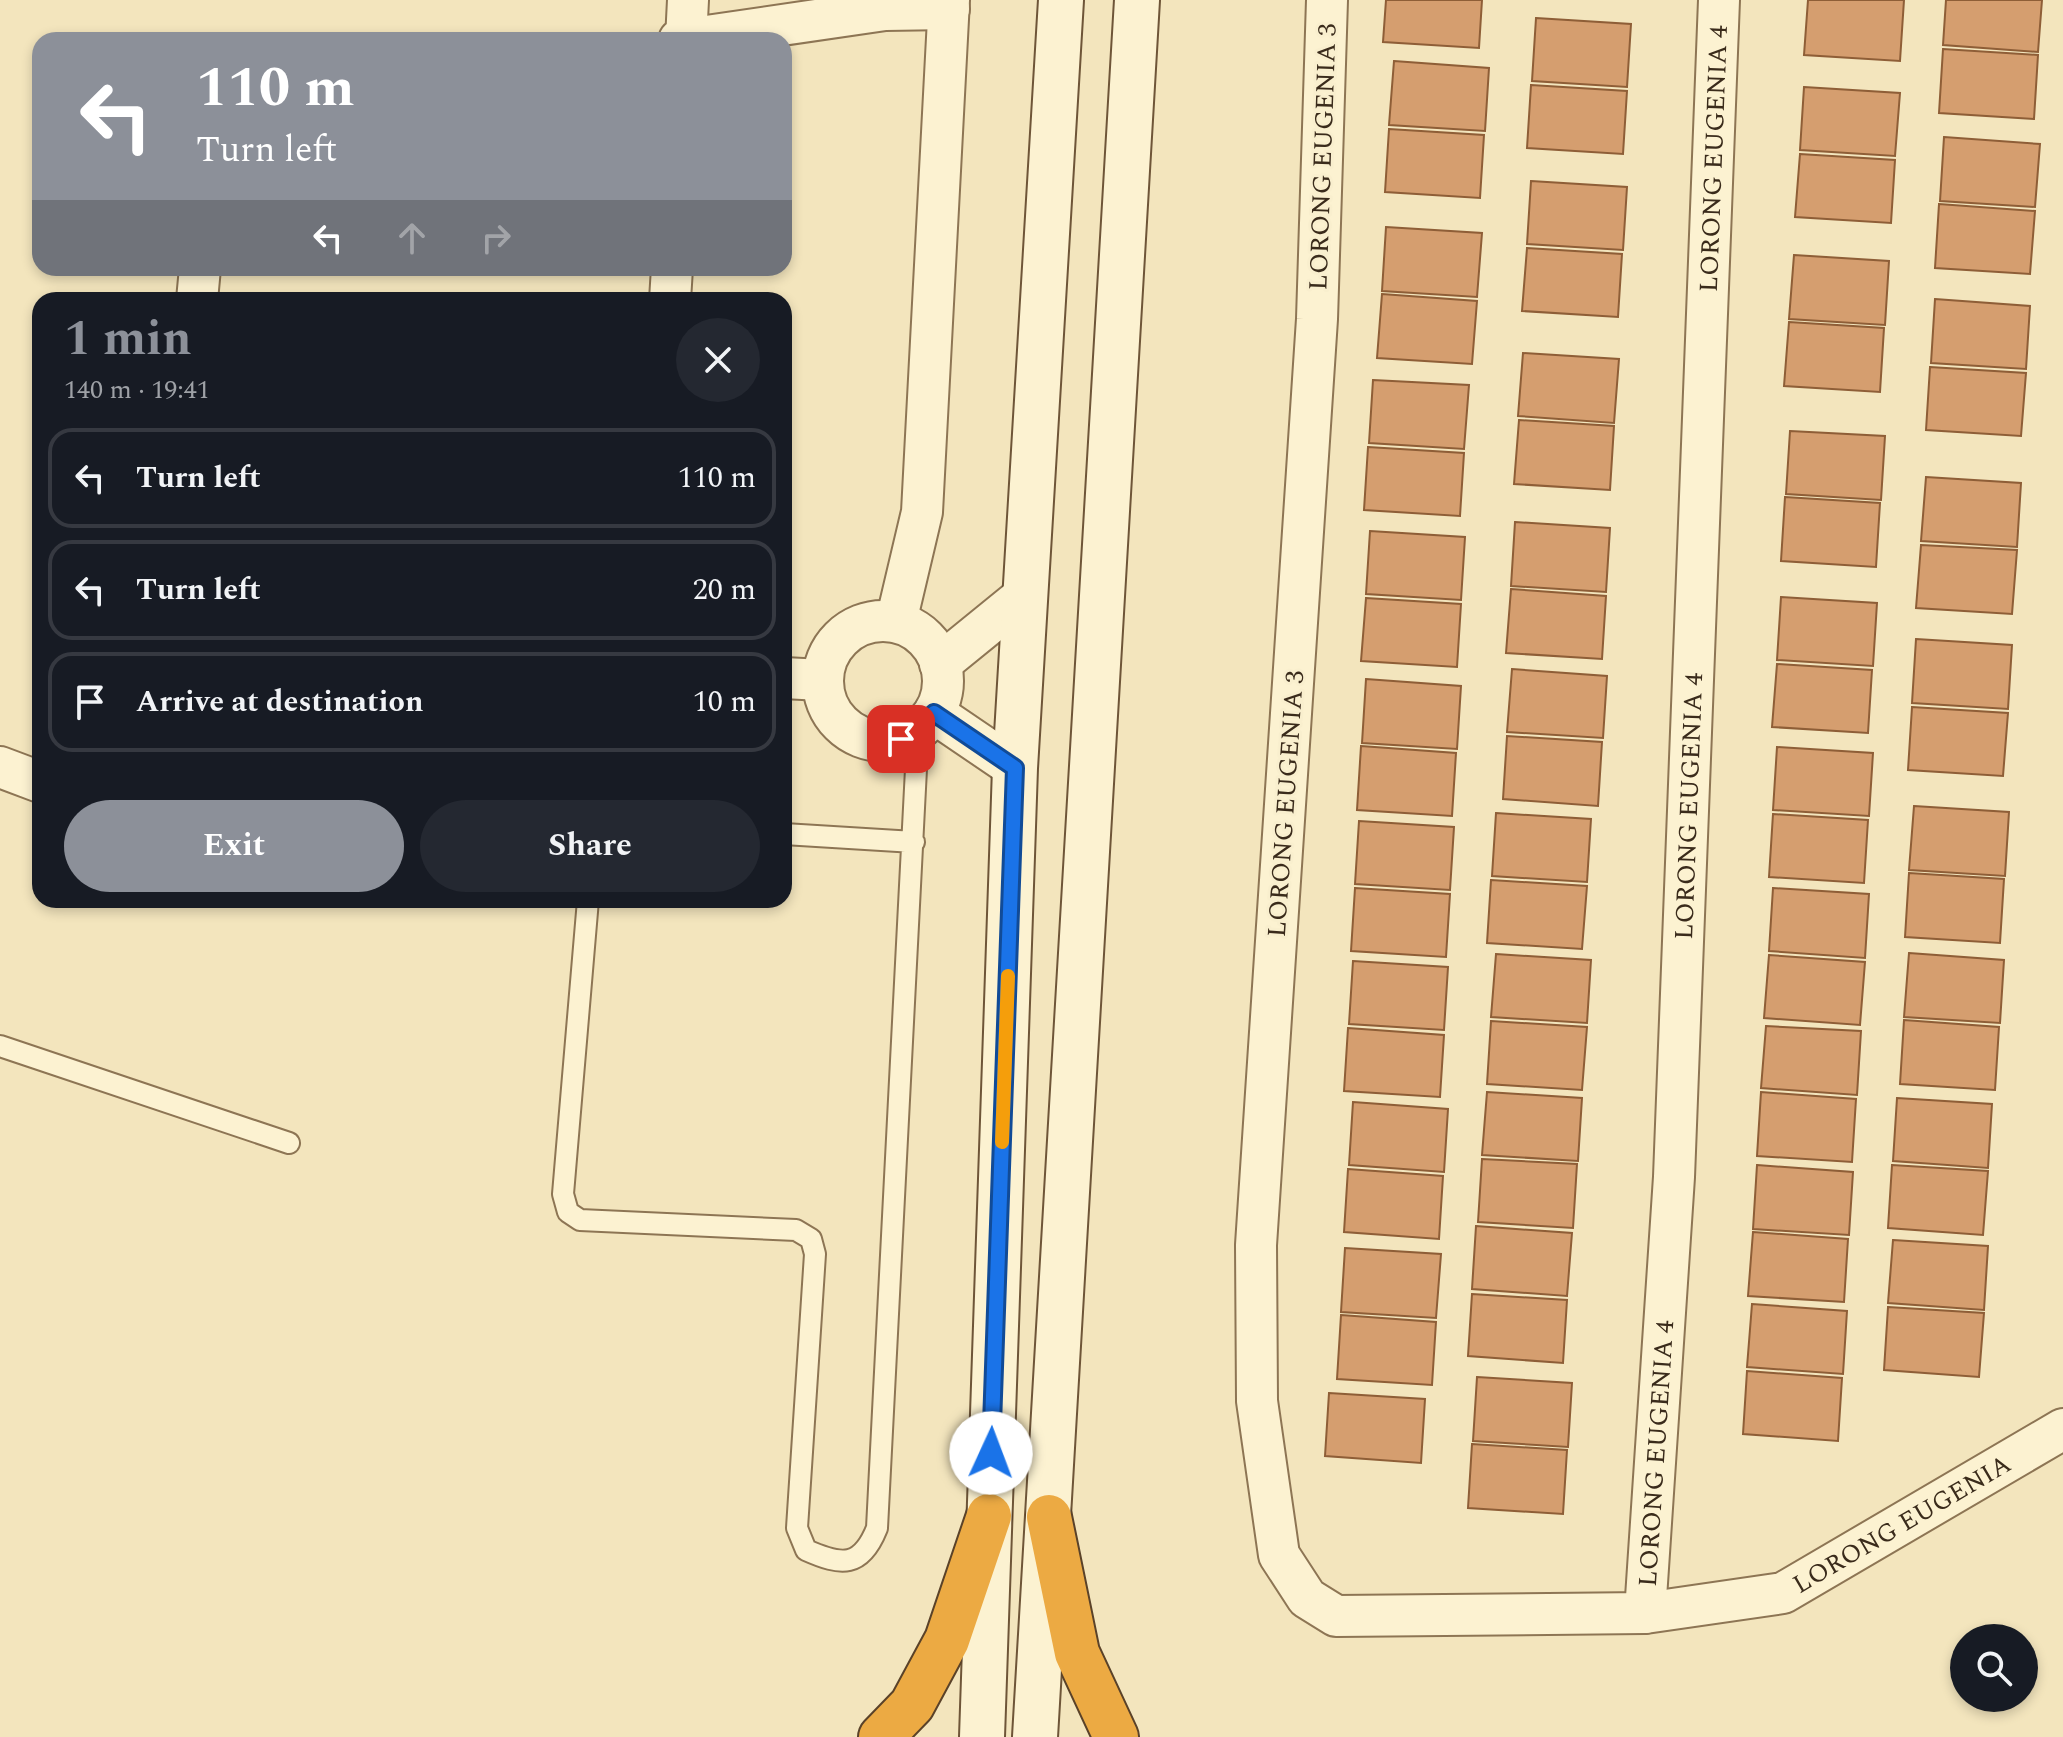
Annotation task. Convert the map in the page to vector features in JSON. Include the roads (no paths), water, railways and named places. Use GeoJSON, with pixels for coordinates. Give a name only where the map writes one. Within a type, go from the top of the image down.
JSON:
{"type":"FeatureCollection","features":[{"type":"Feature","properties":{"kind":"highway"},"geometry":{"type":"LineString","coordinates":[[881,1737],[912,1705],[947,1640],[989,1516]]}},
{"type":"Feature","properties":{"kind":"highway"},"geometry":{"type":"LineString","coordinates":[[1049,1517],[1077,1653],[1116,1737]]}},
{"type":"Feature","properties":{"kind":"street"},"geometry":{"type":"LineString","coordinates":[[982,1737],[1015,768],[1061,0]]}},
{"type":"Feature","properties":{"kind":"street"},"geometry":{"type":"LineString","coordinates":[[1035,1737],[1137,0]]}},
{"type":"Feature","properties":{"kind":"street","name":"LORONG EUGENIA 3"},"geometry":{"type":"LineString","coordinates":[[1307,1598],[1279,1555],[1263,1447],[1257,1401],[1256,1245],[1317,319],[1327,0]]}},
{"type":"Feature","properties":{"kind":"street","name":"LORONG EUGENIA 4"},"geometry":{"type":"LineString","coordinates":[[1645,1613],[1674,1177],[1719,0]]}},
{"type":"Feature","properties":{"kind":"street"},"geometry":{"type":"LineString","coordinates":[[685,30],[949,5],[922,512],[896,622]]}},
{"type":"Feature","properties":{"kind":"street"},"geometry":{"type":"LineString","coordinates":[[940,664],[1026,594]]}},
{"type":"Feature","properties":{"kind":"street"},"geometry":{"type":"LineString","coordinates":[[878,620],[896,622],[912,628],[925,638],[937,655],[943,674],[941,695],[926,721],[901,739],[882,742],[847,730],[833,716],[825,699],[803,679],[825,662],[833,646],[845,633],[861,624],[878,620]]}},
{"type":"Feature","properties":{"kind":"street"},"geometry":{"type":"LineString","coordinates":[[926,721],[1015,768]]}},
{"type":"Feature","properties":{"kind":"street"},"geometry":{"type":"LineString","coordinates":[[0,767],[32,779]]}},
{"type":"Feature","properties":{"kind":"street","name":"LORONG EUGENIA"},"geometry":{"type":"LineString","coordinates":[[1307,1598],[1336,1616],[1645,1613],[1783,1593],[2063,1429]]}},
{"type":"Feature","properties":{"kind":"lane"},"geometry":{"type":"LineString","coordinates":[[587,908],[563,1194],[568,1212],[580,1220],[796,1230],[811,1239],[815,1254],[797,1528],[806,1550],[825,1559],[853,1560],[869,1550],[877,1528],[914,842],[926,721]]}},
{"type":"Feature","properties":{"kind":"lane"},"geometry":{"type":"LineString","coordinates":[[792,834],[914,842]]}},
{"type":"Feature","properties":{"kind":"lane"},"geometry":{"type":"LineString","coordinates":[[0,1046],[289,1143]]}}]}
